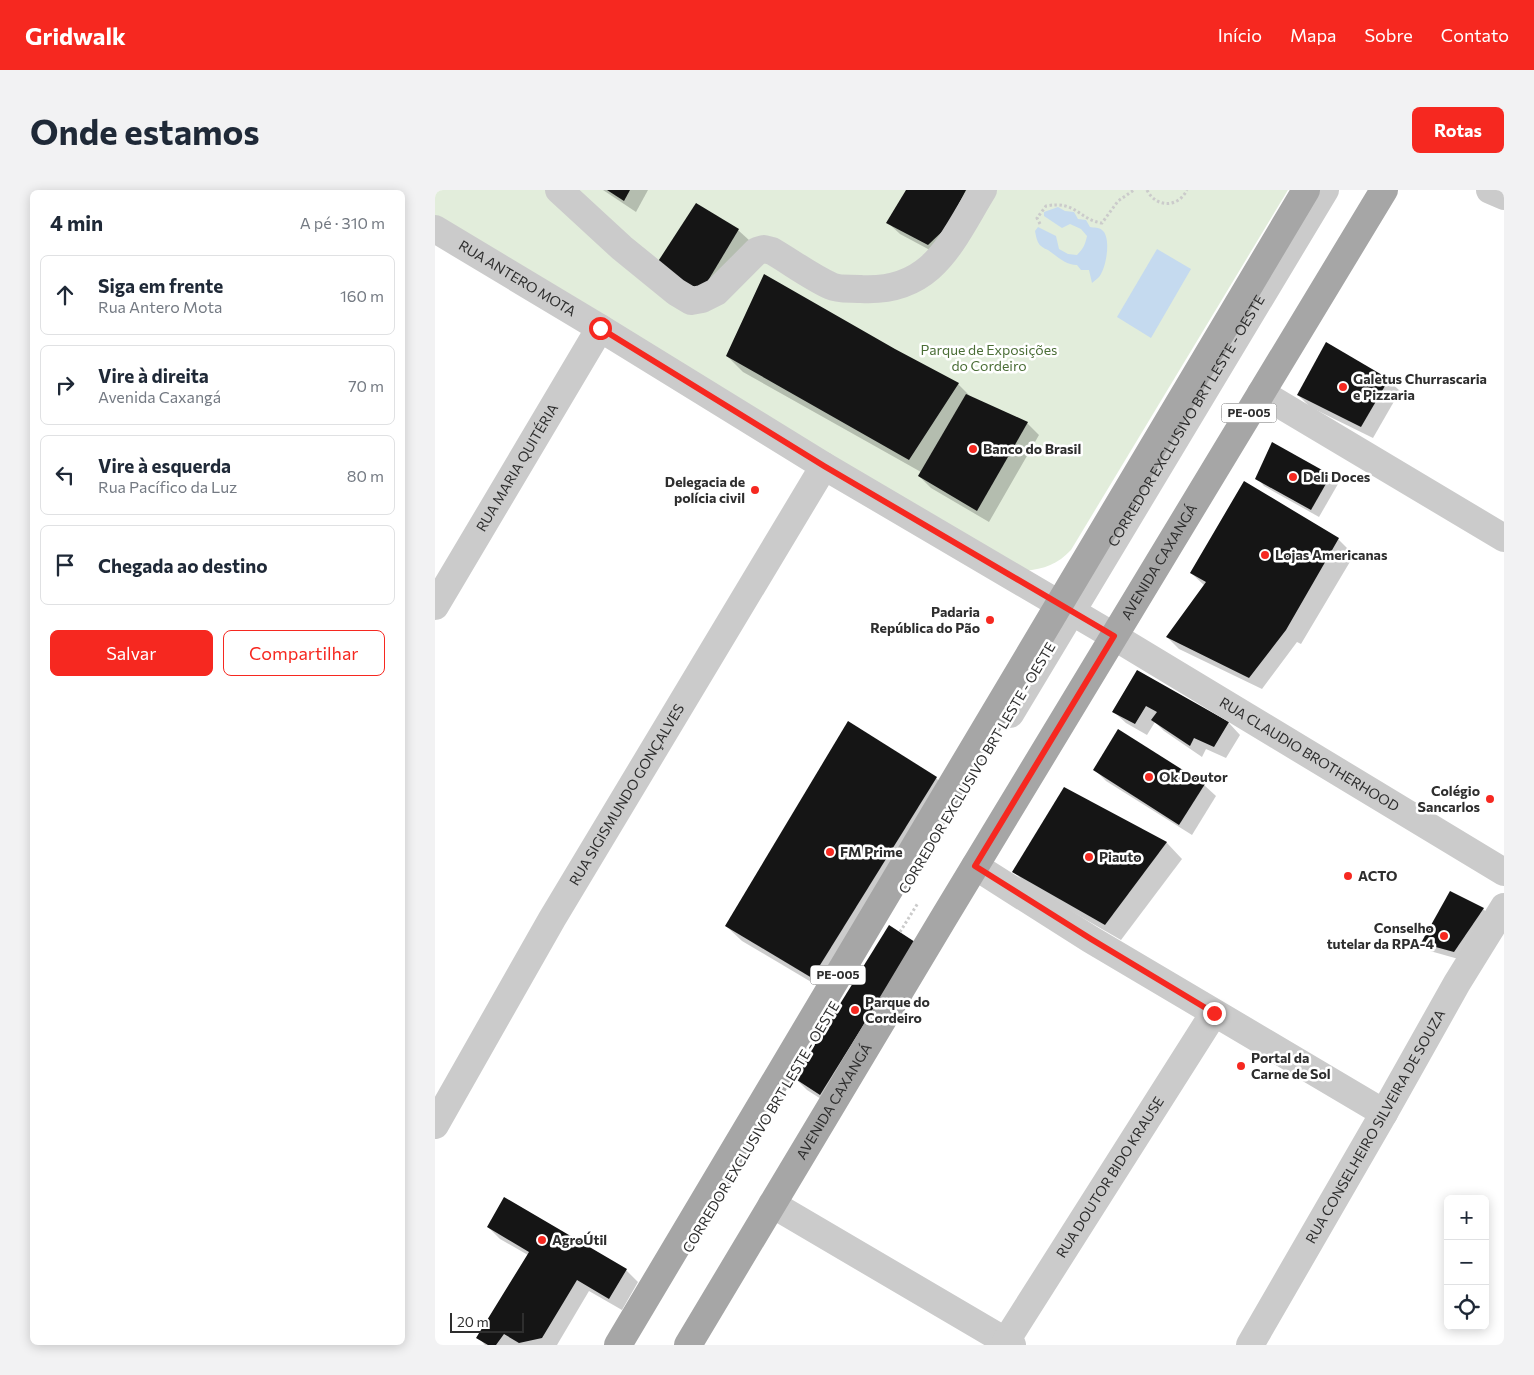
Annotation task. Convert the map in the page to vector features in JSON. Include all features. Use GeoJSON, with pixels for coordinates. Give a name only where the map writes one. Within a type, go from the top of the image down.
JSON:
{"type":"FeatureCollection","features":[{"type":"Feature","properties":{"kind":"main road","name":"PE-005"},"geometry":{"type":"LineString","coordinates":[[618,1345],[1065,608],[1306,190]]}},
{"type":"Feature","properties":{"kind":"main road","name":"AVENIDA CAXANGÁ"},"geometry":{"type":"LineString","coordinates":[[688,1345],[975,866],[1109,634],[1261,393],[1384,190]]}},
{"type":"Feature","properties":{"kind":"street"},"geometry":{"type":"LineString","coordinates":[[559,190],[622,248],[676,292],[691,301],[702,299],[717,292],[757,251],[764,249],[772,251],[833,287],[876,290],[905,284],[930,269],[943,255],[983,190]]}},
{"type":"Feature","properties":{"kind":"street","name":"CORREDOR EXCLUSIVO BRT LESTE - OESTE"},"geometry":{"type":"LineString","coordinates":[[630,1345],[1065,608],[1325,190]]}},
{"type":"Feature","properties":{"kind":"street"},"geometry":{"type":"LineString","coordinates":[[675,1345],[1109,634],[1369,190]]}},
{"type":"Feature","properties":{"kind":"street"},"geometry":{"type":"LineString","coordinates":[[1490,190],[1504,196]]}},
{"type":"Feature","properties":{"kind":"street","name":"RUA ANTERO MOTA"},"geometry":{"type":"LineString","coordinates":[[435,229],[824,466],[1109,634]]}},
{"type":"Feature","properties":{"kind":"street","name":"RUA MARIA QUITÉRIA"},"geometry":{"type":"LineString","coordinates":[[435,606],[600,328]]}},
{"type":"Feature","properties":{"kind":"street"},"geometry":{"type":"LineString","coordinates":[[1261,393],[1504,538]]}},
{"type":"Feature","properties":{"kind":"street","name":"RUA SIGISMUNDO GONÇALVES"},"geometry":{"type":"LineString","coordinates":[[435,1125],[552,919],[824,466]]}},
{"type":"Feature","properties":{"kind":"street","name":"RUA CLAUDIO BROTHERHOOD"},"geometry":{"type":"LineString","coordinates":[[1109,634],[1504,872]]}},
{"type":"Feature","properties":{"kind":"street"},"geometry":{"type":"LineString","coordinates":[[975,866],[1091,939],[1384,1113]]}},
{"type":"Feature","properties":{"kind":"street","name":"RUA CONSELHEIRO SILVEIRA DE SOUZA"},"geometry":{"type":"LineString","coordinates":[[1250,1345],[1457,983],[1504,908]]}},
{"type":"Feature","properties":{"kind":"street","name":"RUA DOUTOR BIDO KRAUSE"},"geometry":{"type":"LineString","coordinates":[[1009,1343],[1214,1013]]}},
{"type":"Feature","properties":{"kind":"street"},"geometry":{"type":"LineString","coordinates":[[772,1204],[1009,1343]]}},
{"type":"Feature","properties":{"kind":"path"},"geometry":{"type":"LineString","coordinates":[[1040,224],[1037,218],[1046,206],[1056,204],[1072,207],[1093,222],[1102,223],[1118,200],[1135,190]]}},
{"type":"Feature","properties":{"kind":"path"},"geometry":{"type":"LineString","coordinates":[[1147,190],[1152,198],[1164,204],[1177,202],[1187,190]]}},
{"type":"Feature","properties":{"kind":"path"},"geometry":{"type":"LineString","coordinates":[[900,932],[918,903]]}},
{"type":"Feature","properties":{"kind":"green space","name":"Parque de Exposições do Cordeiro"},"geometry":{"type":"Polygon","coordinates":[[[435,190],[1288,190],[1071,550],[1061,559],[1050,565],[1025,571],[435,219],[435,190]]]}},
{"type":"Feature","properties":{"kind":"water"},"geometry":{"type":"Polygon","coordinates":[[[1058,207],[1065,211],[1074,212],[1078,219],[1086,220],[1090,227],[1099,228],[1105,234],[1107,254],[1105,262],[1101,274],[1092,283],[1089,270],[1081,270],[1077,265],[1065,262],[1042,247],[1038,241],[1035,231],[1038,227],[1056,236],[1059,249],[1068,254],[1077,255],[1085,244],[1087,236],[1081,229],[1070,224],[1062,228],[1044,216],[1044,212],[1058,207]]]}},
{"type":"Feature","properties":{"kind":"water"},"geometry":{"type":"Polygon","coordinates":[[[1157,249],[1191,269],[1151,338],[1117,317],[1157,249]]]}},
{"type":"Feature","properties":{"kind":"building"},"geometry":{"type":"Polygon","coordinates":[[[607,190],[630,190],[624,201],[607,190]]]}},
{"type":"Feature","properties":{"kind":"building"},"geometry":{"type":"Polygon","coordinates":[[[906,190],[966,190],[947,227],[928,245],[886,223],[906,190]]]}},
{"type":"Feature","properties":{"kind":"building"},"geometry":{"type":"Polygon","coordinates":[[[696,203],[739,229],[703,289],[695,289],[657,263],[696,203]]]}},
{"type":"Feature","properties":{"kind":"building"},"geometry":{"type":"Polygon","coordinates":[[[764,274],[895,349],[959,383],[909,460],[726,356],[764,274]]]}},
{"type":"Feature","properties":{"kind":"building","name":"Galetus Churrascaria e Pizzaria"},"geometry":{"type":"Polygon","coordinates":[[[1326,342],[1389,379],[1361,427],[1297,395],[1326,342]]]}},
{"type":"Feature","properties":{"kind":"building","name":"Banco do Brasil"},"geometry":{"type":"Polygon","coordinates":[[[966,394],[1028,422],[977,511],[918,476],[966,394]]]}},
{"type":"Feature","properties":{"kind":"building","name":"Deli Doces"},"geometry":{"type":"Polygon","coordinates":[[[1272,442],[1331,475],[1311,510],[1255,479],[1272,442]]]}},
{"type":"Feature","properties":{"kind":"building","name":"Lojas Americanas"},"geometry":{"type":"Polygon","coordinates":[[[1244,481],[1339,538],[1286,630],[1249,678],[1166,637],[1206,582],[1190,573],[1244,481]]]}},
{"type":"Feature","properties":{"kind":"building"},"geometry":{"type":"Polygon","coordinates":[[[1137,670],[1229,722],[1214,747],[1194,738],[1190,746],[1151,720],[1157,712],[1146,706],[1135,724],[1112,712],[1137,670]]]}},
{"type":"Feature","properties":{"kind":"building","name":"FM Prime"},"geometry":{"type":"Polygon","coordinates":[[[848,721],[937,777],[812,978],[725,926],[848,721]]]}},
{"type":"Feature","properties":{"kind":"building","name":"Ok Doutor"},"geometry":{"type":"Polygon","coordinates":[[[1118,729],[1205,784],[1179,825],[1093,770],[1118,729]]]}},
{"type":"Feature","properties":{"kind":"building","name":"Piauto"},"geometry":{"type":"Polygon","coordinates":[[[1064,787],[1167,842],[1105,925],[1012,872],[1064,787]]]}},
{"type":"Feature","properties":{"kind":"building"},"geometry":{"type":"Polygon","coordinates":[[[1450,891],[1484,908],[1454,952],[1421,943],[1450,891]]]}},
{"type":"Feature","properties":{"kind":"building","name":"Parque do Cordeiro"},"geometry":{"type":"Polygon","coordinates":[[[889,925],[915,942],[820,1095],[794,1078],[889,925]]]}},
{"type":"Feature","properties":{"kind":"building"},"geometry":{"type":"Polygon","coordinates":[[[504,1197],[627,1269],[609,1299],[577,1280],[542,1338],[519,1343],[504,1334],[496,1345],[488,1345],[476,1338],[529,1252],[487,1227],[504,1197]]]}},
{"type":"Feature","properties":{"kind":"place","name":"Galetus Churrascaria e Pizzaria"},"geometry":{"type":"Point","coordinates":[1343,387]}},
{"type":"Feature","properties":{"kind":"place","name":"Banco do Brasil"},"geometry":{"type":"Point","coordinates":[973,449]}},
{"type":"Feature","properties":{"kind":"place","name":"Deli Doces"},"geometry":{"type":"Point","coordinates":[1293,477]}},
{"type":"Feature","properties":{"kind":"place","name":"Delegacia de polícia civil"},"geometry":{"type":"Point","coordinates":[755,490]}},
{"type":"Feature","properties":{"kind":"place","name":"Lojas Americanas"},"geometry":{"type":"Point","coordinates":[1265,555]}},
{"type":"Feature","properties":{"kind":"place","name":"Padaria República do Pão"},"geometry":{"type":"Point","coordinates":[990,620]}},
{"type":"Feature","properties":{"kind":"place","name":"Ok Doutor"},"geometry":{"type":"Point","coordinates":[1149,777]}},
{"type":"Feature","properties":{"kind":"place","name":"Colégio Sancarlos"},"geometry":{"type":"Point","coordinates":[1490,799]}},
{"type":"Feature","properties":{"kind":"place","name":"FM Prime"},"geometry":{"type":"Point","coordinates":[830,852]}},
{"type":"Feature","properties":{"kind":"place","name":"Piauto"},"geometry":{"type":"Point","coordinates":[1089,857]}},
{"type":"Feature","properties":{"kind":"place","name":"ACTO"},"geometry":{"type":"Point","coordinates":[1348,876]}},
{"type":"Feature","properties":{"kind":"place","name":"Conselho tutelar da RPA-4"},"geometry":{"type":"Point","coordinates":[1444,936]}},
{"type":"Feature","properties":{"kind":"place","name":"Parque do Cordeiro"},"geometry":{"type":"Point","coordinates":[855,1010]}},
{"type":"Feature","properties":{"kind":"place","name":"Portal da Carne de Sol"},"geometry":{"type":"Point","coordinates":[1241,1066]}},
{"type":"Feature","properties":{"kind":"place","name":"AgroÚtil"},"geometry":{"type":"Point","coordinates":[542,1240]}},
{"type":"Feature","properties":{"kind":"route"},"geometry":{"type":"LineString","coordinates":[[600,328],[824,466],[1114,636],[975,866],[1214,1013]]}}]}
